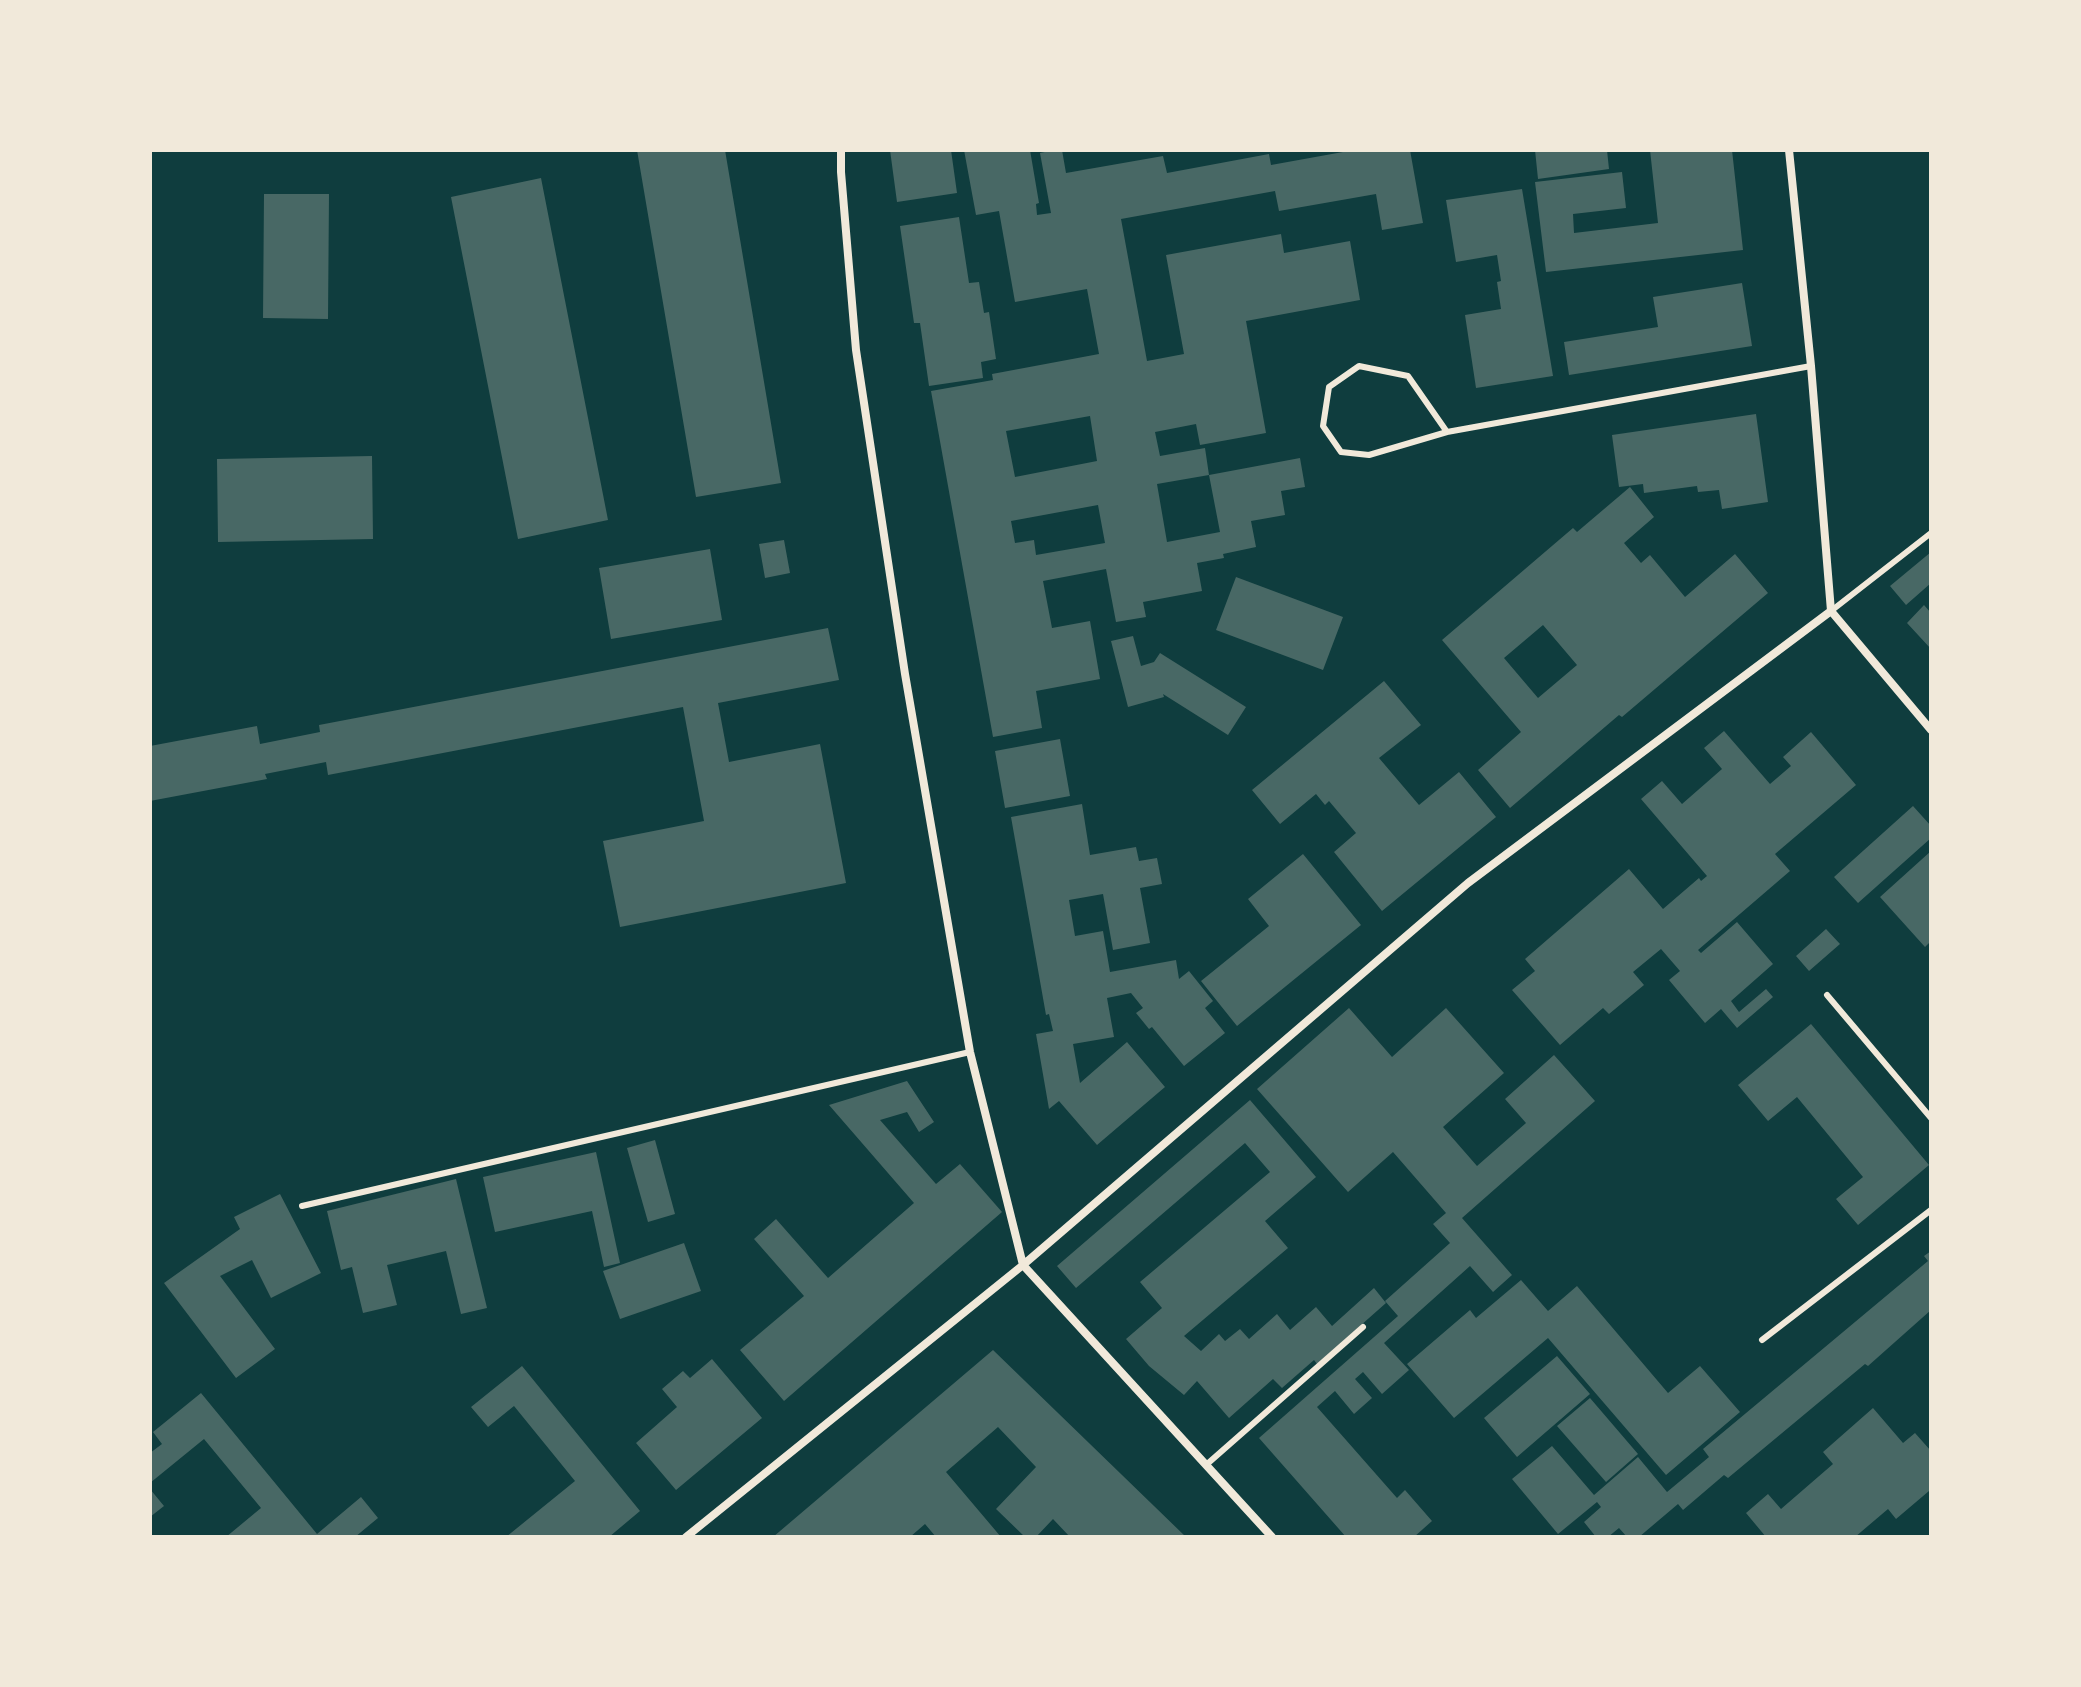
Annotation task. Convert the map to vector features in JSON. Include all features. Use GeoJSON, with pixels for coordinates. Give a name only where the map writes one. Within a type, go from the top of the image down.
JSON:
{"type":"FeatureCollection","features":[{"type":"Feature","properties":{"kind":"street"},"geometry":{"type":"LineString","coordinates":[[841,150],[856,350],[905,674],[970,1052],[1023,1265],[1272,1537]]}},
{"type":"Feature","properties":{"kind":"street"},"geometry":{"type":"LineString","coordinates":[[1789,150],[1831,611],[1931,730]]}},
{"type":"Feature","properties":{"kind":"street"},"geometry":{"type":"LineString","coordinates":[[686,1537],[1023,1265],[1468,883],[1831,611]]}},
{"type":"Feature","properties":{"kind":"lane"},"geometry":{"type":"LineString","coordinates":[[1447,432],[1408,376],[1359,366],[1329,387],[1323,426],[1341,452],[1369,455],[1447,432],[1811,366]]}},
{"type":"Feature","properties":{"kind":"lane"},"geometry":{"type":"LineString","coordinates":[[1831,611],[1931,533]]}},
{"type":"Feature","properties":{"kind":"lane"},"geometry":{"type":"LineString","coordinates":[[1827,995],[1931,1118]]}},
{"type":"Feature","properties":{"kind":"lane"},"geometry":{"type":"LineString","coordinates":[[302,1206],[970,1052]]}},
{"type":"Feature","properties":{"kind":"lane"},"geometry":{"type":"LineString","coordinates":[[1762,1340],[1931,1210]]}},
{"type":"Feature","properties":{"kind":"lane"},"geometry":{"type":"LineString","coordinates":[[1206,1465],[1363,1327]]}},
{"type":"Feature","properties":{"kind":"building"},"geometry":{"type":"Polygon","coordinates":[[[637,150],[725,150],[781,483],[696,497],[637,150]]]}},
{"type":"Feature","properties":{"kind":"building"},"geometry":{"type":"Polygon","coordinates":[[[890,150],[951,150],[957,193],[897,202],[890,150]]]}},
{"type":"Feature","properties":{"kind":"building"},"geometry":{"type":"Polygon","coordinates":[[[964,150],[1030,150],[1039,203],[1036,204],[1037,215],[1051,213],[1040,153],[1054,150],[1062,150],[1066,173],[1163,156],[1167,173],[1269,154],[1271,165],[1354,150],[1410,150],[1423,223],[1382,230],[1376,194],[1279,211],[1275,191],[1121,219],[1147,361],[1184,354],[1166,255],[1281,234],[1284,253],[1350,241],[1360,300],[1246,321],[1266,433],[1200,445],[1196,424],[1155,432],[1160,456],[1205,448],[1209,475],[1300,458],[1305,487],[1281,491],[1285,515],[1251,521],[1256,547],[1197,563],[1202,591],[1143,602],[1146,617],[1116,622],[1106,569],[1043,581],[1052,628],[1090,621],[1100,679],[1036,691],[1042,728],[993,737],[931,391],[993,380],[992,374],[1099,354],[1087,289],[1015,302],[999,211],[976,215],[964,150]],[[1090,416],[1006,431],[1015,477],[1097,461],[1090,416]],[[1209,475],[1157,484],[1167,542],[1220,532],[1209,475]],[[1098,505],[1011,521],[1015,543],[1034,540],[1036,555],[1105,543],[1098,505]]]}},
{"type":"Feature","properties":{"kind":"building"},"geometry":{"type":"Polygon","coordinates":[[[1535,150],[1607,150],[1609,169],[1538,179],[1535,150]]]}},
{"type":"Feature","properties":{"kind":"building"},"geometry":{"type":"Polygon","coordinates":[[[1650,150],[1732,150],[1743,250],[1546,272],[1535,182],[1622,172],[1626,208],[1573,214],[1574,233],[1658,223],[1650,150]]]}},
{"type":"Feature","properties":{"kind":"building"},"geometry":{"type":"Polygon","coordinates":[[[541,178],[608,520],[518,539],[451,197],[541,178]]]}},
{"type":"Feature","properties":{"kind":"building"},"geometry":{"type":"Polygon","coordinates":[[[1522,189],[1553,376],[1476,388],[1465,315],[1501,309],[1497,255],[1456,262],[1446,200],[1522,189]]]}},
{"type":"Feature","properties":{"kind":"building"},"geometry":{"type":"Polygon","coordinates":[[[264,194],[329,194],[328,319],[263,318],[264,194]]]}},
{"type":"Feature","properties":{"kind":"building"},"geometry":{"type":"Polygon","coordinates":[[[959,217],[969,283],[979,282],[984,313],[989,312],[996,359],[981,362],[983,378],[929,386],[920,323],[914,323],[900,226],[959,217]]]}},
{"type":"Feature","properties":{"kind":"building"},"geometry":{"type":"Polygon","coordinates":[[[1742,283],[1752,346],[1569,375],[1564,342],[1658,327],[1653,297],[1742,283]]]}},
{"type":"Feature","properties":{"kind":"building"},"geometry":{"type":"Polygon","coordinates":[[[1756,414],[1768,502],[1722,509],[1719,490],[1698,492],[1697,486],[1644,493],[1643,484],[1619,487],[1612,435],[1756,414]]]}},
{"type":"Feature","properties":{"kind":"building"},"geometry":{"type":"Polygon","coordinates":[[[372,456],[373,539],[218,542],[217,459],[372,456]]]}},
{"type":"Feature","properties":{"kind":"building"},"geometry":{"type":"Polygon","coordinates":[[[1630,487],[1654,517],[1624,543],[1641,563],[1650,555],[1685,597],[1735,554],[1768,593],[1510,808],[1478,770],[1521,732],[1442,640],[1573,528],[1577,532],[1630,487]],[[1543,625],[1504,658],[1538,698],[1577,665],[1543,625]]]}},
{"type":"Feature","properties":{"kind":"building"},"geometry":{"type":"Polygon","coordinates":[[[784,540],[790,573],[765,578],[759,544],[784,540]]]}},
{"type":"Feature","properties":{"kind":"building"},"geometry":{"type":"Polygon","coordinates":[[[710,549],[722,620],[611,639],[599,568],[710,549]]]}},
{"type":"Feature","properties":{"kind":"building"},"geometry":{"type":"Polygon","coordinates":[[[1931,552],[1931,583],[1906,605],[1890,586],[1931,552]]]}},
{"type":"Feature","properties":{"kind":"building"},"geometry":{"type":"Polygon","coordinates":[[[1236,577],[1343,617],[1323,670],[1216,630],[1236,577]]]}},
{"type":"Feature","properties":{"kind":"building"},"geometry":{"type":"Polygon","coordinates":[[[1924,605],[1931,613],[1931,649],[1907,623],[1924,605]]]}},
{"type":"Feature","properties":{"kind":"building"},"geometry":{"type":"Polygon","coordinates":[[[828,628],[839,680],[718,703],[729,762],[820,744],[846,883],[620,927],[603,841],[704,821],[683,707],[328,775],[326,762],[265,774],[267,779],[150,801],[150,746],[257,726],[260,744],[320,732],[319,725],[828,628]]]}},
{"type":"Feature","properties":{"kind":"building"},"geometry":{"type":"Polygon","coordinates":[[[1133,636],[1141,666],[1154,662],[1160,653],[1246,707],[1228,735],[1163,694],[1164,697],[1128,707],[1111,641],[1133,636]]]}},
{"type":"Feature","properties":{"kind":"building"},"geometry":{"type":"Polygon","coordinates":[[[1384,681],[1421,725],[1379,758],[1419,805],[1459,772],[1496,817],[1382,911],[1334,852],[1356,833],[1329,801],[1325,805],[1316,794],[1280,824],[1252,790],[1384,681]]]}},
{"type":"Feature","properties":{"kind":"building"},"geometry":{"type":"Polygon","coordinates":[[[1724,731],[1770,784],[1791,766],[1783,757],[1811,732],[1856,785],[1775,854],[1790,871],[1698,950],[1701,953],[1737,922],[1773,964],[1731,1001],[1739,1012],[1766,989],[1773,997],[1737,1028],[1721,1009],[1705,1023],[1669,980],[1680,971],[1661,949],[1633,972],[1644,985],[1609,1014],[1603,1008],[1560,1045],[1512,990],[1535,971],[1525,959],[1629,869],[1663,909],[1699,878],[1701,881],[1707,876],[1641,799],[1662,781],[1682,804],[1722,769],[1704,748],[1724,731]]]}},
{"type":"Feature","properties":{"kind":"building"},"geometry":{"type":"Polygon","coordinates":[[[1060,739],[1070,796],[1005,808],[995,751],[1060,739]]]}},
{"type":"Feature","properties":{"kind":"building"},"geometry":{"type":"Polygon","coordinates":[[[1082,804],[1090,855],[1136,847],[1139,861],[1157,858],[1162,884],[1140,888],[1150,943],[1113,950],[1103,894],[1069,900],[1075,936],[1103,931],[1110,972],[1176,960],[1179,979],[1189,971],[1213,1001],[1205,1008],[1225,1033],[1184,1066],[1152,1027],[1149,1029],[1136,1013],[1143,1008],[1131,993],[1107,998],[1114,1037],[1073,1044],[1080,1083],[1127,1042],[1165,1087],[1097,1145],[1059,1101],[1049,1109],[1036,1034],[1053,1031],[1049,1014],[1046,1015],[1011,817],[1082,804]]]}},
{"type":"Feature","properties":{"kind":"building"},"geometry":{"type":"Polygon","coordinates":[[[1913,806],[1931,826],[1931,838],[1858,903],[1834,877],[1913,806]]]}},
{"type":"Feature","properties":{"kind":"building"},"geometry":{"type":"Polygon","coordinates":[[[1931,851],[1931,941],[1925,947],[1880,897],[1931,851]]]}},
{"type":"Feature","properties":{"kind":"building"},"geometry":{"type":"Polygon","coordinates":[[[1303,854],[1361,925],[1237,1026],[1201,981],[1269,926],[1248,899],[1303,854]]]}},
{"type":"Feature","properties":{"kind":"building"},"geometry":{"type":"Polygon","coordinates":[[[1826,929],[1840,944],[1809,971],[1796,956],[1826,929]]]}},
{"type":"Feature","properties":{"kind":"building"},"geometry":{"type":"Polygon","coordinates":[[[1349,1008],[1392,1057],[1446,1008],[1504,1073],[1443,1127],[1477,1166],[1526,1123],[1505,1099],[1554,1055],[1595,1101],[1462,1218],[1512,1275],[1493,1292],[1470,1266],[1384,1343],[1409,1370],[1382,1394],[1363,1372],[1355,1379],[1372,1398],[1354,1414],[1335,1391],[1317,1407],[1397,1498],[1405,1490],[1432,1521],[1414,1537],[1346,1537],[1259,1438],[1398,1316],[1385,1301],[1450,1243],[1433,1224],[1446,1213],[1393,1152],[1348,1192],[1257,1089],[1349,1008]]]}},
{"type":"Feature","properties":{"kind":"building"},"geometry":{"type":"Polygon","coordinates":[[[1811,1024],[1929,1165],[1858,1225],[1836,1199],[1863,1177],[1797,1097],[1768,1121],[1738,1085],[1811,1024]]]}},
{"type":"Feature","properties":{"kind":"building"},"geometry":{"type":"Polygon","coordinates":[[[907,1081],[934,1122],[919,1132],[907,1112],[880,1120],[936,1184],[960,1164],[1002,1212],[784,1401],[740,1350],[804,1296],[754,1239],[776,1219],[828,1278],[914,1203],[829,1105],[907,1081]]]}},
{"type":"Feature","properties":{"kind":"building"},"geometry":{"type":"Polygon","coordinates":[[[1250,1100],[1316,1177],[1265,1221],[1288,1248],[1184,1336],[1201,1351],[1219,1334],[1225,1341],[1240,1329],[1249,1339],[1277,1314],[1290,1330],[1316,1307],[1332,1326],[1374,1288],[1386,1303],[1317,1364],[1314,1360],[1282,1388],[1273,1379],[1229,1418],[1197,1381],[1184,1395],[1149,1366],[1126,1339],[1162,1308],[1140,1282],[1270,1172],[1245,1143],[1076,1288],[1057,1266],[1250,1100]]]}},
{"type":"Feature","properties":{"kind":"building"},"geometry":{"type":"Polygon","coordinates":[[[655,1140],[675,1214],[648,1222],[627,1148],[655,1140]]]}},
{"type":"Feature","properties":{"kind":"building"},"geometry":{"type":"Polygon","coordinates":[[[596,1152],[620,1263],[604,1267],[592,1211],[495,1232],[483,1177],[596,1152]]]}},
{"type":"Feature","properties":{"kind":"building"},"geometry":{"type":"Polygon","coordinates":[[[456,1179],[487,1308],[461,1314],[446,1251],[387,1265],[397,1305],[363,1313],[352,1267],[341,1270],[327,1211],[456,1179]]]}},
{"type":"Feature","properties":{"kind":"building"},"geometry":{"type":"Polygon","coordinates":[[[280,1194],[321,1273],[271,1298],[252,1260],[220,1276],[275,1349],[236,1378],[164,1283],[240,1229],[234,1217],[280,1194]]]}},
{"type":"Feature","properties":{"kind":"building"},"geometry":{"type":"Polygon","coordinates":[[[684,1243],[701,1291],[620,1319],[603,1271],[684,1243]]]}},
{"type":"Feature","properties":{"kind":"building"},"geometry":{"type":"Polygon","coordinates":[[[1931,1251],[1931,1310],[1868,1366],[1865,1364],[1728,1478],[1724,1475],[1683,1510],[1678,1504],[1639,1537],[1627,1537],[1619,1528],[1608,1537],[1596,1537],[1584,1522],[1601,1507],[1597,1502],[1558,1534],[1512,1479],[1552,1446],[1594,1495],[1638,1457],[1667,1492],[1709,1457],[1703,1449],[1928,1261],[1924,1256],[1931,1251]]]}},
{"type":"Feature","properties":{"kind":"building"},"geometry":{"type":"Polygon","coordinates":[[[1521,1280],[1548,1311],[1577,1286],[1668,1393],[1700,1366],[1740,1412],[1666,1475],[1548,1338],[1454,1418],[1407,1364],[1470,1310],[1476,1318],[1521,1280]]]}},
{"type":"Feature","properties":{"kind":"building"},"geometry":{"type":"Polygon","coordinates":[[[993,1350],[1186,1537],[1070,1537],[1053,1519],[1036,1537],[1025,1537],[996,1509],[1036,1467],[998,1427],[946,1472],[1001,1537],[936,1537],[925,1524],[910,1537],[773,1537],[993,1350]]]}},
{"type":"Feature","properties":{"kind":"building"},"geometry":{"type":"Polygon","coordinates":[[[1557,1356],[1590,1394],[1517,1457],[1484,1418],[1557,1356]]]}},
{"type":"Feature","properties":{"kind":"building"},"geometry":{"type":"Polygon","coordinates":[[[712,1359],[762,1418],[676,1490],[636,1443],[677,1407],[662,1389],[683,1371],[690,1378],[712,1359]]]}},
{"type":"Feature","properties":{"kind":"building"},"geometry":{"type":"Polygon","coordinates":[[[522,1366],[640,1511],[609,1537],[506,1537],[575,1481],[514,1406],[488,1427],[471,1407],[522,1366]]]}},
{"type":"Feature","properties":{"kind":"building"},"geometry":{"type":"Polygon","coordinates":[[[201,1393],[317,1534],[361,1497],[378,1518],[355,1537],[226,1537],[261,1508],[204,1439],[150,1483],[150,1453],[162,1444],[153,1432],[201,1393]]]}},
{"type":"Feature","properties":{"kind":"building"},"geometry":{"type":"Polygon","coordinates":[[[1590,1398],[1638,1454],[1606,1482],[1557,1426],[1590,1398]]]}},
{"type":"Feature","properties":{"kind":"building"},"geometry":{"type":"Polygon","coordinates":[[[1873,1408],[1903,1443],[1915,1433],[1931,1451],[1931,1492],[1896,1519],[1888,1509],[1855,1537],[1766,1537],[1746,1513],[1768,1494],[1781,1509],[1833,1464],[1823,1452],[1873,1408]]]}},
{"type":"Feature","properties":{"kind":"building"},"geometry":{"type":"Polygon","coordinates":[[[150,1489],[164,1506],[150,1517],[150,1489]]]}}]}
